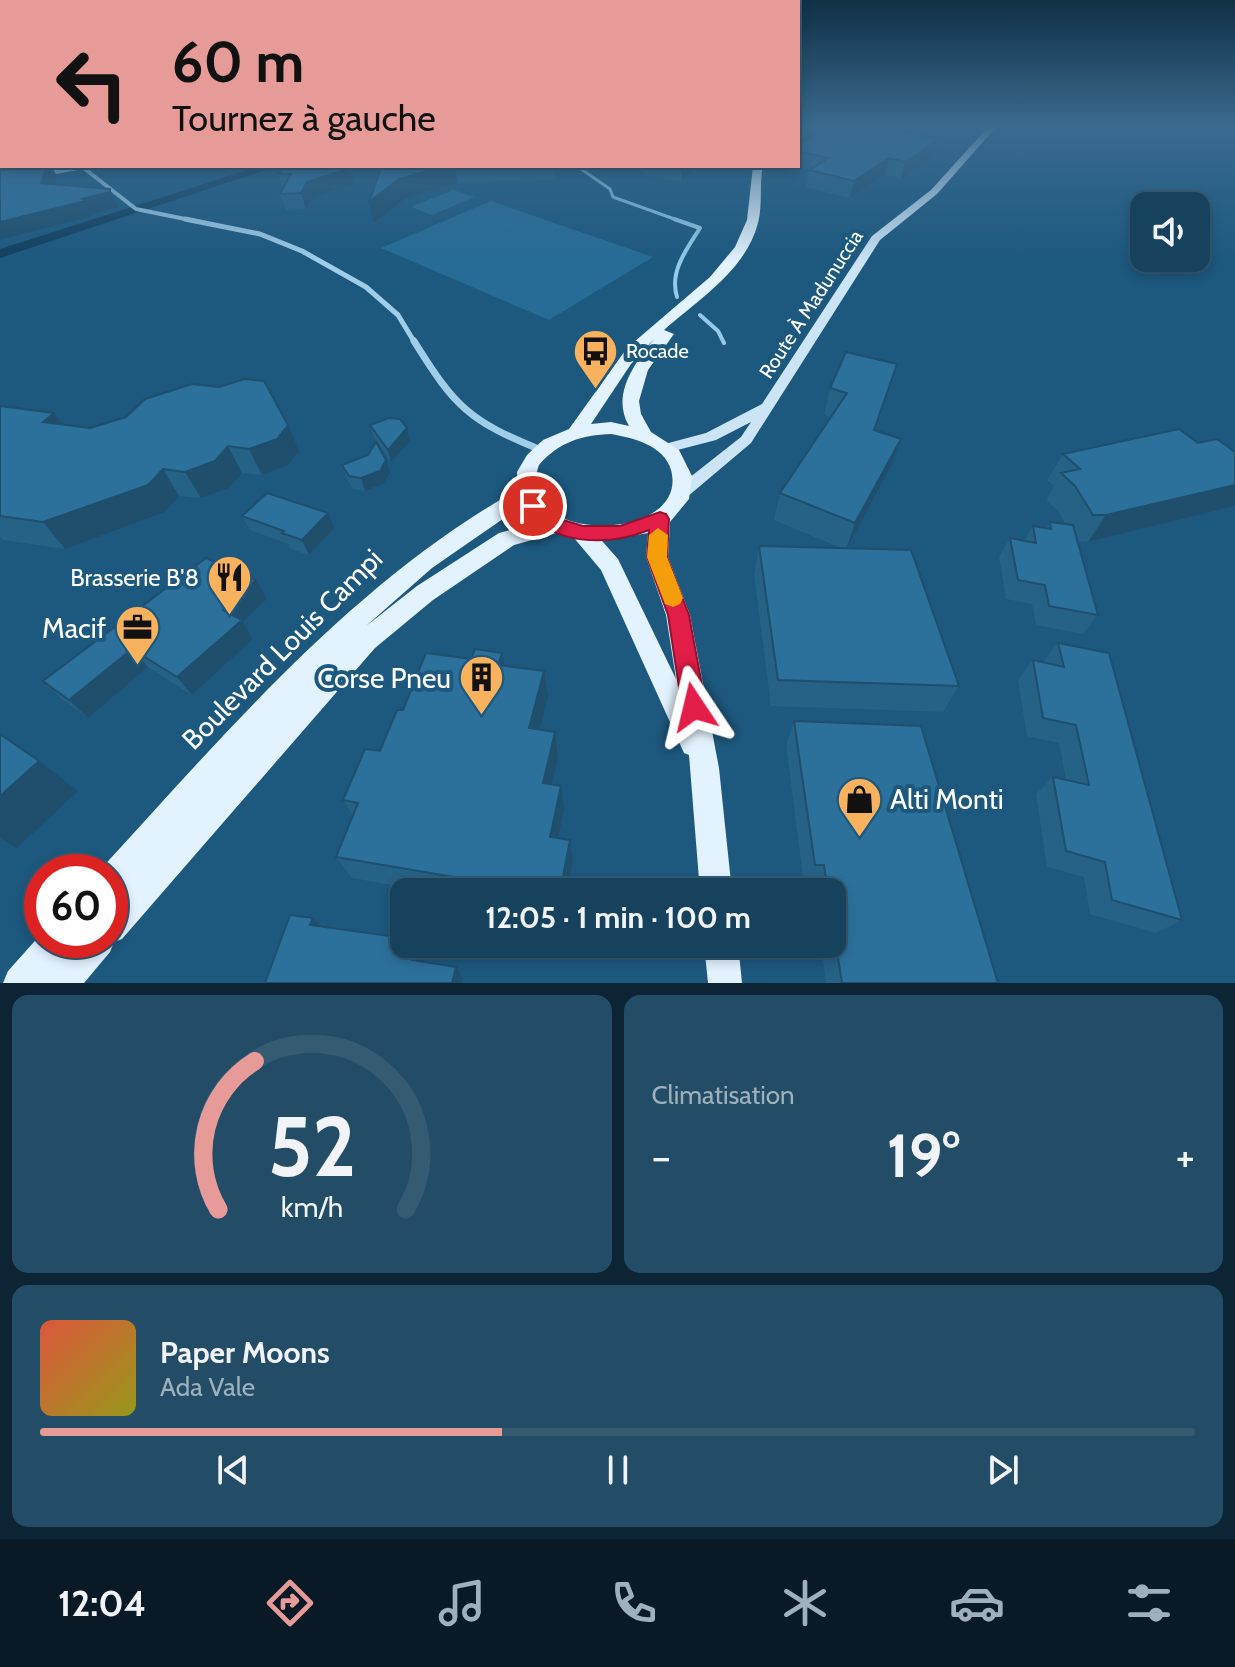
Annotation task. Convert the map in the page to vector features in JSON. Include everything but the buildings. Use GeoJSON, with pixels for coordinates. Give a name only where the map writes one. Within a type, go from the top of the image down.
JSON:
{"type":"FeatureCollection","features":[{"type":"Feature","properties":{"kind":"main road"},"geometry":{"type":"LineString","coordinates":[[644,435],[631,412],[630,396],[651,352],[687,306],[737,254],[752,225],[757,172]]}},
{"type":"Feature","properties":{"kind":"main road","name":"Route À Madunuccia"},"geometry":{"type":"LineString","coordinates":[[681,493],[707,468],[746,440],[876,238],[934,192],[952,172]]}},
{"type":"Feature","properties":{"kind":"main road"},"geometry":{"type":"LineString","coordinates":[[576,432],[631,353],[661,323],[687,306]]}},
{"type":"Feature","properties":{"kind":"main road","name":"Route À Madunuccia"},"geometry":{"type":"LineString","coordinates":[[666,448],[711,437],[768,406]]}},
{"type":"Feature","properties":{"kind":"main road"},"geometry":{"type":"LineString","coordinates":[[128,907],[366,641],[425,593],[507,539],[569,529],[622,534],[660,519],[674,504],[681,493],[682,476],[677,461],[666,448],[644,435],[611,428],[576,432],[541,450],[530,463],[525,478],[527,494],[543,516],[569,529],[610,565],[705,768]]}},
{"type":"Feature","properties":{"kind":"main road","name":"Boulevard Louis Campi"},"geometry":{"type":"LineString","coordinates":[[128,862],[335,640],[403,578],[483,517],[527,494]]}},
{"type":"Feature","properties":{"kind":"main road"},"geometry":{"type":"LineString","coordinates":[[660,519],[657,557],[678,615],[705,768],[715,878]]}},
{"type":"Feature","properties":{"kind":"main road"},"geometry":{"type":"LineString","coordinates":[[20,983],[42,958]]}},
{"type":"Feature","properties":{"kind":"main road"},"geometry":{"type":"LineString","coordinates":[[61,983],[83,958]]}},
{"type":"Feature","properties":{"kind":"main road"},"geometry":{"type":"LineString","coordinates":[[722,958],[725,983]]}},
{"type":"Feature","properties":{"kind":"street"},"geometry":{"type":"LineString","coordinates":[[37,175],[57,172]]}},
{"type":"Feature","properties":{"kind":"street"},"geometry":{"type":"LineString","coordinates":[[93,172],[139,210],[260,234],[302,251],[366,287],[398,315],[441,385],[468,415],[506,436],[541,450]]}},
{"type":"Feature","properties":{"kind":"shaded area"},"geometry":{"type":"Polygon","coordinates":[[[453,190],[474,197],[432,215],[411,207],[453,190]]]}},
{"type":"Feature","properties":{"kind":"shaded area"},"geometry":{"type":"Polygon","coordinates":[[[491,201],[653,257],[549,320],[381,248],[491,201]]]}},
{"type":"Feature","properties":{"kind":"waterway"},"geometry":{"type":"LineString","coordinates":[[0,254],[254,172]]}},
{"type":"Feature","properties":{"kind":"waterway"},"geometry":{"type":"LineString","coordinates":[[585,172],[610,189],[613,197],[680,221]]}},
{"type":"Feature","properties":{"kind":"waterway"},"geometry":{"type":"LineString","coordinates":[[674,219],[700,228],[677,269],[677,297]]}},
{"type":"Feature","properties":{"kind":"waterway"},"geometry":{"type":"LineString","coordinates":[[700,315],[718,331],[724,343]]}},
{"type":"Feature","properties":{"kind":"slow traffic"},"geometry":{"type":"LineString","coordinates":[[658,535],[657,557],[673,598]]}},
{"type":"Feature","properties":{"kind":"place","name":"Rocade"},"geometry":{"type":"Point","coordinates":[595,390]}},
{"type":"Feature","properties":{"kind":"place","name":"Brasserie B'8"},"geometry":{"type":"Point","coordinates":[230,616]}},
{"type":"Feature","properties":{"kind":"place","name":"Macif"},"geometry":{"type":"Point","coordinates":[137,667]}},
{"type":"Feature","properties":{"kind":"place","name":"Corse Pneu"},"geometry":{"type":"Point","coordinates":[482,717]}},
{"type":"Feature","properties":{"kind":"place","name":"Alti Monti"},"geometry":{"type":"Point","coordinates":[859,838]}},
{"type":"Feature","properties":{"kind":"route"},"geometry":{"type":"LineString","coordinates":[[533,506],[556,525],[582,533],[622,534],[660,519],[657,557],[678,615],[694,707]]}}]}
